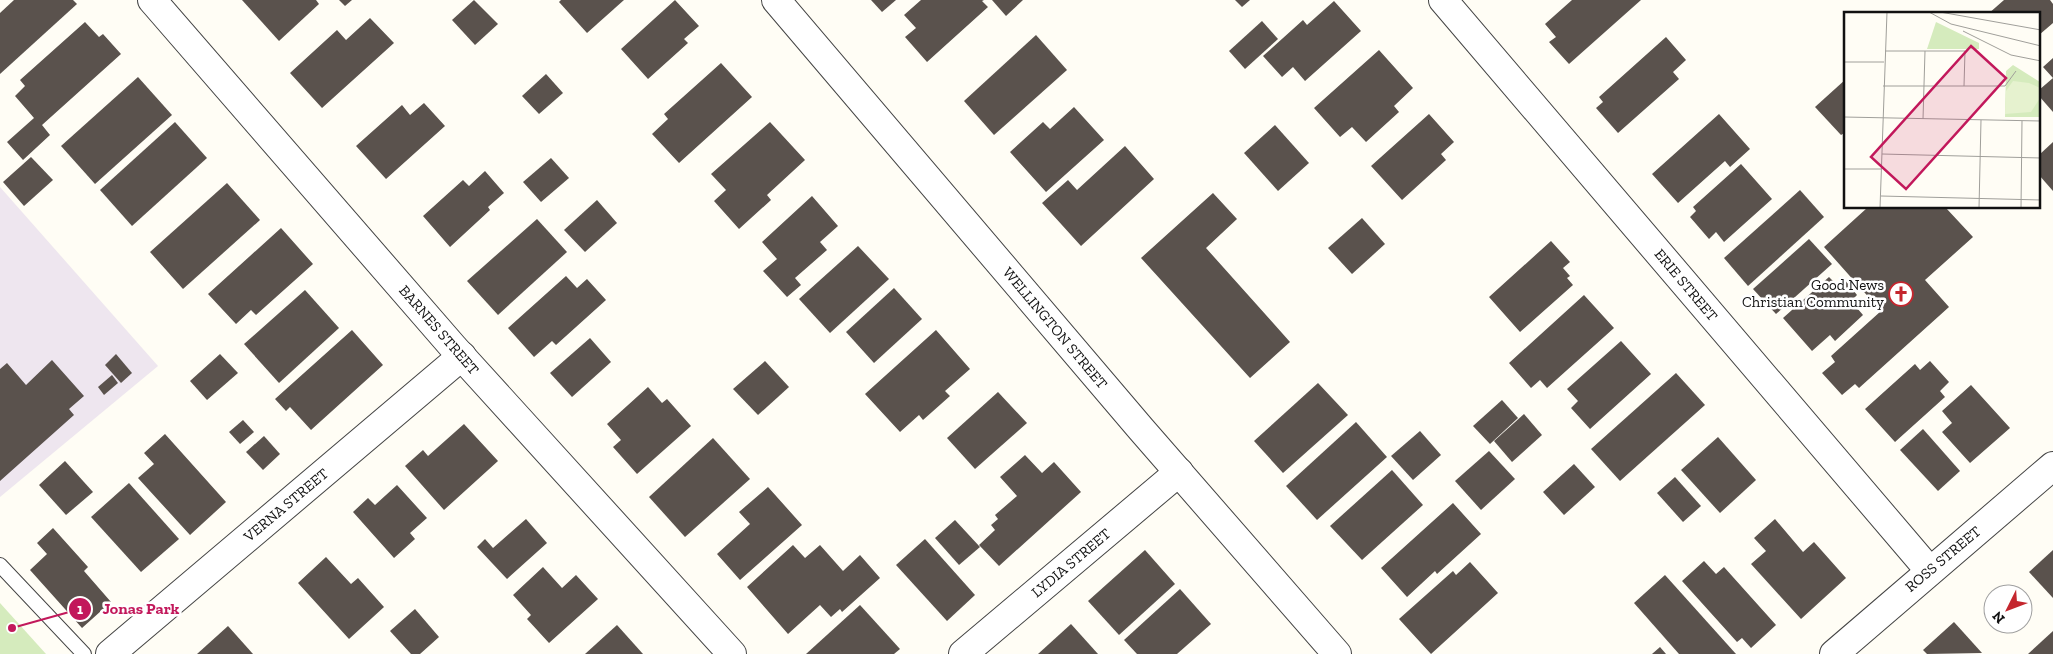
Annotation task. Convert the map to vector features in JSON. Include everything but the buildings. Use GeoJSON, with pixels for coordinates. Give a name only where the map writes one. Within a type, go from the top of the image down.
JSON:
{"type":"FeatureCollection","features":[{"type":"Feature","properties":{"kind":"street","name":"BARNES STREET"},"geometry":{"type":"LineString","coordinates":[[152,0],[462,356],[732,654]]}},
{"type":"Feature","properties":{"kind":"street","name":"WELLINGTON STREET"},"geometry":{"type":"LineString","coordinates":[[776,0],[1337,654]]}},
{"type":"Feature","properties":{"kind":"street","name":"ERIE STREET"},"geometry":{"type":"LineString","coordinates":[[1443,0],[1929,570]]}},
{"type":"Feature","properties":{"kind":"street","name":"VERNA STREET"},"geometry":{"type":"LineString","coordinates":[[110,654],[462,356]]}},
{"type":"Feature","properties":{"kind":"street","name":"ROSS STREET"},"geometry":{"type":"LineString","coordinates":[[1834,654],[1929,570],[2053,466]]}},
{"type":"Feature","properties":{"kind":"street","name":"LYDIA STREET"},"geometry":{"type":"LineString","coordinates":[[963,654],[1179,472]]}},
{"type":"Feature","properties":{"kind":"lane"},"geometry":{"type":"LineString","coordinates":[[0,565],[84,654]]}},
{"type":"Feature","properties":{"kind":"shaded area"},"geometry":{"type":"Polygon","coordinates":[[[0,187],[158,366],[0,497],[0,187]]]}},
{"type":"Feature","properties":{"kind":"green space"},"geometry":{"type":"Polygon","coordinates":[[[0,603],[46,654],[0,654],[0,603]]]}},
{"type":"Feature","properties":{"kind":"place","name":"Good News Christian Community"},"geometry":{"type":"Point","coordinates":[1901,294]}},
{"type":"Feature","properties":{"kind":"place","name":"Jonas Park"},"geometry":{"type":"Point","coordinates":[12,628]}}]}
